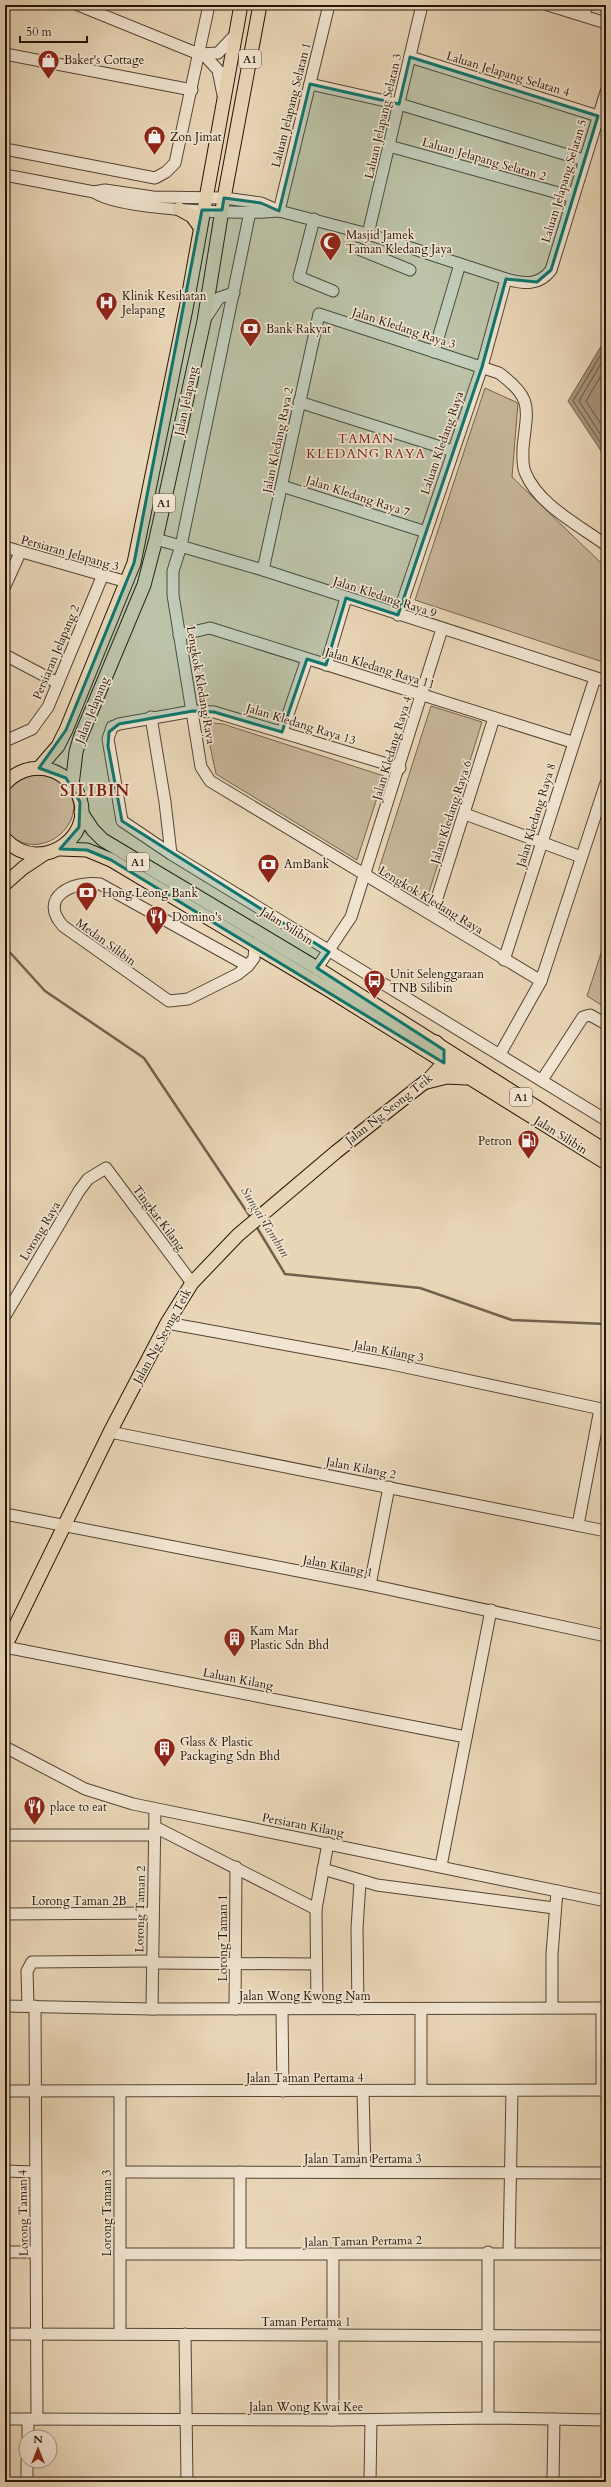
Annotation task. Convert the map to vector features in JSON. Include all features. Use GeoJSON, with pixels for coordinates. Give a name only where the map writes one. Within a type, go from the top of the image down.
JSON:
{"type":"FeatureCollection","features":[{"type":"Feature","properties":{"kind":"main road","name":"Jalan Jelapang"},"geometry":{"type":"LineString","coordinates":[[40,768],[58,746],[66,730],[134,563],[159,447],[241,5]]}},
{"type":"Feature","properties":{"kind":"main road","name":"Jalan Jelapang"},"geometry":{"type":"LineString","coordinates":[[72,785],[76,752],[80,738],[144,585],[156,539],[204,321],[223,204],[260,5]]}},
{"type":"Feature","properties":{"kind":"main road"},"geometry":{"type":"LineString","coordinates":[[178,209],[192,216],[200,227]]}},
{"type":"Feature","properties":{"kind":"main road"},"geometry":{"type":"LineString","coordinates":[[5,768],[23,771]]}},
{"type":"Feature","properties":{"kind":"main road","name":"A1"},"geometry":{"type":"LineString","coordinates":[[5,784],[23,771],[40,768],[58,773],[72,785],[79,798],[81,812],[75,834],[60,849],[44,854],[21,851],[5,843]]}},
{"type":"Feature","properties":{"kind":"main road","name":"Jalan Silibin"},"geometry":{"type":"LineString","coordinates":[[81,812],[93,830],[103,840],[317,968],[606,1151]]}},
{"type":"Feature","properties":{"kind":"main road","name":"Jalan Silibin"},"geometry":{"type":"LineString","coordinates":[[60,849],[87,850],[99,854],[258,955],[327,989],[606,1163]]}},
{"type":"Feature","properties":{"kind":"main road"},"geometry":{"type":"LineString","coordinates":[[5,884],[23,868],[44,854]]}},
{"type":"Feature","properties":{"kind":"main road"},"geometry":{"type":"LineString","coordinates":[[248,927],[253,935],[258,955],[279,955],[303,970],[312,971],[317,968],[317,977],[327,989]]}},
{"type":"Feature","properties":{"kind":"main road"},"geometry":{"type":"LineString","coordinates":[[436,1042],[445,1052],[444,1062]]}},
{"type":"Feature","properties":{"kind":"main road"},"geometry":{"type":"LineString","coordinates":[[421,1048],[428,1062],[423,1083],[447,1077],[470,1079]]}},
{"type":"Feature","properties":{"kind":"main road","name":"Jalan Ng Seong Teik"},"geometry":{"type":"LineString","coordinates":[[5,1647],[110,1432],[167,1323],[192,1283],[238,1235],[336,1152],[423,1083],[444,1062]]}},
{"type":"Feature","properties":{"kind":"street"},"geometry":{"type":"LineString","coordinates":[[5,149],[155,178],[166,172],[175,163],[192,90],[209,5]]}},
{"type":"Feature","properties":{"kind":"street","name":"Laluan Jelapang Selatan 1"},"geometry":{"type":"LineString","coordinates":[[279,211],[329,5]]}},
{"type":"Feature","properties":{"kind":"street","name":"Laluan Jelapang Selatan 3"},"geometry":{"type":"LineString","coordinates":[[410,270],[361,250],[369,234],[422,5]]}},
{"type":"Feature","properties":{"kind":"street"},"geometry":{"type":"LineString","coordinates":[[548,5],[586,10],[606,23]]}},
{"type":"Feature","properties":{"kind":"street"},"geometry":{"type":"LineString","coordinates":[[79,6],[199,54],[214,63],[218,70],[223,96]]}},
{"type":"Feature","properties":{"kind":"street"},"geometry":{"type":"LineString","coordinates":[[199,54],[218,52],[236,34]]}},
{"type":"Feature","properties":{"kind":"street"},"geometry":{"type":"LineString","coordinates":[[5,54],[192,90]]}},
{"type":"Feature","properties":{"kind":"street","name":"Laluan Jelapang Selatan 4"},"geometry":{"type":"LineString","coordinates":[[410,57],[598,116]]}},
{"type":"Feature","properties":{"kind":"street"},"geometry":{"type":"LineString","coordinates":[[310,84],[399,104],[584,160]]}},
{"type":"Feature","properties":{"kind":"street","name":"Laluan Jelapang Selatan 5"},"geometry":{"type":"LineString","coordinates":[[506,279],[529,283],[545,278],[551,270],[606,92]]}},
{"type":"Feature","properties":{"kind":"street"},"geometry":{"type":"LineString","coordinates":[[598,116],[606,126]]}},
{"type":"Feature","properties":{"kind":"street","name":"Laluan Jelapang Selatan 2"},"geometry":{"type":"LineString","coordinates":[[389,146],[573,197]]}},
{"type":"Feature","properties":{"kind":"street"},"geometry":{"type":"LineString","coordinates":[[5,175],[94,192],[105,190],[203,204],[261,204],[279,211],[369,234],[506,279]]}},
{"type":"Feature","properties":{"kind":"street"},"geometry":{"type":"LineString","coordinates":[[94,192],[102,198],[114,202],[178,209],[203,204]]}},
{"type":"Feature","properties":{"kind":"street"},"geometry":{"type":"LineString","coordinates":[[223,204],[250,212],[279,211]]}},
{"type":"Feature","properties":{"kind":"street","name":"Lengkok Kledang Raya"},"geometry":{"type":"LineString","coordinates":[[250,212],[181,546],[173,571],[179,635],[193,711],[201,767],[210,781],[541,981]]}},
{"type":"Feature","properties":{"kind":"street"},"geometry":{"type":"LineString","coordinates":[[314,219],[299,277],[333,291]]}},
{"type":"Feature","properties":{"kind":"street"},"geometry":{"type":"LineString","coordinates":[[434,352],[460,264]]}},
{"type":"Feature","properties":{"kind":"street","name":"Laluan Kledang Raya"},"geometry":{"type":"LineString","coordinates":[[398,614],[482,367],[506,279]]}},
{"type":"Feature","properties":{"kind":"street"},"geometry":{"type":"LineString","coordinates":[[204,321],[219,298],[234,293]]}},
{"type":"Feature","properties":{"kind":"street","name":"Jalan Kledang Raya 3"},"geometry":{"type":"LineString","coordinates":[[319,314],[499,373],[515,385],[526,400],[528,418],[523,455],[524,470],[532,485],[559,512],[606,545]]}},
{"type":"Feature","properties":{"kind":"street","name":"Jalan Kledang Raya 2"},"geometry":{"type":"LineString","coordinates":[[263,570],[319,314]]}},
{"type":"Feature","properties":{"kind":"street"},"geometry":{"type":"LineString","coordinates":[[299,402],[453,451]]}},
{"type":"Feature","properties":{"kind":"street","name":"Jalan Kledang Raya 7"},"geometry":{"type":"LineString","coordinates":[[282,486],[426,532]]}},
{"type":"Feature","properties":{"kind":"street","name":"Jalan Kledang Raya 9"},"geometry":{"type":"LineString","coordinates":[[156,539],[263,570],[442,630],[606,681]]}},
{"type":"Feature","properties":{"kind":"street","name":"Persiaran Jelapang 3"},"geometry":{"type":"LineString","coordinates":[[5,547],[20,553],[102,577],[127,582]]}},
{"type":"Feature","properties":{"kind":"street"},"geometry":{"type":"LineString","coordinates":[[5,586],[20,553]]}},
{"type":"Feature","properties":{"kind":"street","name":"Persiaran Jelapang 2"},"geometry":{"type":"LineString","coordinates":[[5,742],[32,728],[48,707],[102,577]]}},
{"type":"Feature","properties":{"kind":"street"},"geometry":{"type":"LineString","coordinates":[[326,665],[346,598]]}},
{"type":"Feature","properties":{"kind":"street","name":"Jalan Kledang Raya 11"},"geometry":{"type":"LineString","coordinates":[[179,635],[210,628],[572,742]]}},
{"type":"Feature","properties":{"kind":"street","name":"Jalan Kledang Raya 4"},"geometry":{"type":"LineString","coordinates":[[317,968],[351,917],[400,768],[442,630]]}},
{"type":"Feature","properties":{"kind":"street"},"geometry":{"type":"LineString","coordinates":[[5,655],[58,684]]}},
{"type":"Feature","properties":{"kind":"street"},"geometry":{"type":"LineString","coordinates":[[282,732],[307,659]]}},
{"type":"Feature","properties":{"kind":"street","name":"Jalan Kledang Raya 8"},"geometry":{"type":"LineString","coordinates":[[504,960],[572,742],[595,678]]}},
{"type":"Feature","properties":{"kind":"street","name":"Jalan Silibin"},"geometry":{"type":"LineString","coordinates":[[193,711],[151,717],[112,728],[109,732],[108,746],[122,821],[170,854],[606,1120]]}},
{"type":"Feature","properties":{"kind":"street","name":"Jalan Kledang Raya 13"},"geometry":{"type":"LineString","coordinates":[[193,711],[214,712],[400,768]]}},
{"type":"Feature","properties":{"kind":"street"},"geometry":{"type":"LineString","coordinates":[[151,717],[165,802],[170,854]]}},
{"type":"Feature","properties":{"kind":"street","name":"Jalan Kledang Raya 6"},"geometry":{"type":"LineString","coordinates":[[432,914],[465,814],[494,718]]}},
{"type":"Feature","properties":{"kind":"street"},"geometry":{"type":"LineString","coordinates":[[500,1054],[541,981],[606,783]]}},
{"type":"Feature","properties":{"kind":"street"},"geometry":{"type":"LineString","coordinates":[[465,814],[540,844],[581,858]]}},
{"type":"Feature","properties":{"kind":"street","name":"Medan Silibin"},"geometry":{"type":"LineString","coordinates":[[88,882],[100,884],[258,955],[238,974],[188,999],[169,1001],[63,926],[56,918],[54,910],[56,900],[63,891],[75,884],[88,882]]}},
{"type":"Feature","properties":{"kind":"street"},"geometry":{"type":"LineString","coordinates":[[542,1080],[586,1015],[595,1017],[606,1024]]}},
{"type":"Feature","properties":{"kind":"street","name":"Tingkat Kilang"},"geometry":{"type":"LineString","coordinates":[[106,1168],[192,1283]]}},
{"type":"Feature","properties":{"kind":"street","name":"Lorong Raya"},"geometry":{"type":"LineString","coordinates":[[5,1316],[79,1191],[88,1179],[106,1168]]}},
{"type":"Feature","properties":{"kind":"street","name":"Jalan Kilang 3"},"geometry":{"type":"LineString","coordinates":[[167,1323],[387,1363],[603,1409]]}},
{"type":"Feature","properties":{"kind":"street"},"geometry":{"type":"LineString","coordinates":[[578,1525],[603,1409]]}},
{"type":"Feature","properties":{"kind":"street","name":"Jalan Kilang 2"},"geometry":{"type":"LineString","coordinates":[[110,1432],[606,1531]]}},
{"type":"Feature","properties":{"kind":"street"},"geometry":{"type":"LineString","coordinates":[[370,1585],[389,1487]]}},
{"type":"Feature","properties":{"kind":"street","name":"Jalan Kilang 1"},"geometry":{"type":"LineString","coordinates":[[5,1514],[370,1585],[606,1636]]}},
{"type":"Feature","properties":{"kind":"street"},"geometry":{"type":"LineString","coordinates":[[441,1866],[491,1610]]}},
{"type":"Feature","properties":{"kind":"street","name":"Laluan Kilang"},"geometry":{"type":"LineString","coordinates":[[5,1647],[466,1737]]}},
{"type":"Feature","properties":{"kind":"street","name":"Persiaran Kilang"},"geometry":{"type":"LineString","coordinates":[[5,1747],[85,1789],[156,1809],[328,1842],[606,1901]]}},
{"type":"Feature","properties":{"kind":"street","name":"Lorong Taman 2"},"geometry":{"type":"LineString","coordinates":[[152,2009],[156,1809]]}},
{"type":"Feature","properties":{"kind":"street"},"geometry":{"type":"LineString","coordinates":[[5,1834],[155,1831],[236,1867],[316,1908]]}},
{"type":"Feature","properties":{"kind":"street"},"geometry":{"type":"LineString","coordinates":[[317,2008],[316,1908],[328,1842]]}},
{"type":"Feature","properties":{"kind":"street","name":"Lorong Taman 1"},"geometry":{"type":"LineString","coordinates":[[235,2009],[236,1867]]}},
{"type":"Feature","properties":{"kind":"street"},"geometry":{"type":"LineString","coordinates":[[322,1869],[360,1882],[554,1908]]}},
{"type":"Feature","properties":{"kind":"street"},"geometry":{"type":"LineString","coordinates":[[358,2009],[357,1928],[360,1882]]}},
{"type":"Feature","properties":{"kind":"street"},"geometry":{"type":"LineString","coordinates":[[552,2007],[554,1908],[557,1891]]}},
{"type":"Feature","properties":{"kind":"street","name":"Lorong Taman 2B"},"geometry":{"type":"LineString","coordinates":[[5,1914],[153,1913]]}},
{"type":"Feature","properties":{"kind":"street","name":"Lorong Taman 4"},"geometry":{"type":"LineString","coordinates":[[30,2429],[33,2419],[38,2334],[35,2172],[36,2091],[32,2006],[27,1971],[32,1962],[152,1962]]}},
{"type":"Feature","properties":{"kind":"street"},"geometry":{"type":"LineString","coordinates":[[152,1962],[316,1964]]}},
{"type":"Feature","properties":{"kind":"street","name":"Jalan Wong Kwong Nam"},"geometry":{"type":"LineString","coordinates":[[5,2006],[152,2009],[604,2008]]}},
{"type":"Feature","properties":{"kind":"street"},"geometry":{"type":"LineString","coordinates":[[604,2008],[604,2090]]}},
{"type":"Feature","properties":{"kind":"street"},"geometry":{"type":"LineString","coordinates":[[282,2009],[283,2091]]}},
{"type":"Feature","properties":{"kind":"street"},"geometry":{"type":"LineString","coordinates":[[421,2009],[421,2090]]}},
{"type":"Feature","properties":{"kind":"street"},"geometry":{"type":"LineString","coordinates":[[509,2253],[512,2090]]}},
{"type":"Feature","properties":{"kind":"street","name":"Jalan Taman Pertama 4"},"geometry":{"type":"LineString","coordinates":[[5,2091],[604,2090]]}},
{"type":"Feature","properties":{"kind":"street","name":"Lorong Taman 3"},"geometry":{"type":"LineString","coordinates":[[120,2091],[120,2334]]}},
{"type":"Feature","properties":{"kind":"street"},"geometry":{"type":"LineString","coordinates":[[363,2091],[365,2172]]}},
{"type":"Feature","properties":{"kind":"street"},"geometry":{"type":"LineString","coordinates":[[5,2172],[35,2172]]}},
{"type":"Feature","properties":{"kind":"street","name":"Jalan Taman Pertama 3"},"geometry":{"type":"LineString","coordinates":[[121,2172],[606,2173]]}},
{"type":"Feature","properties":{"kind":"street"},"geometry":{"type":"LineString","coordinates":[[240,2172],[240,2254]]}},
{"type":"Feature","properties":{"kind":"street"},"geometry":{"type":"LineString","coordinates":[[5,2252],[36,2252]]}},
{"type":"Feature","properties":{"kind":"street"},"geometry":{"type":"LineString","coordinates":[[488,2252],[488,2418]]}},
{"type":"Feature","properties":{"kind":"street","name":"Jalan Taman Pertama 2"},"geometry":{"type":"LineString","coordinates":[[120,2254],[333,2255],[488,2252],[606,2254]]}},
{"type":"Feature","properties":{"kind":"street"},"geometry":{"type":"LineString","coordinates":[[333,2255],[333,2420]]}},
{"type":"Feature","properties":{"kind":"street","name":"Taman Pertama 1"},"geometry":{"type":"LineString","coordinates":[[5,2334],[606,2336]]}},
{"type":"Feature","properties":{"kind":"street"},"geometry":{"type":"LineString","coordinates":[[185,2334],[187,2482]]}},
{"type":"Feature","properties":{"kind":"street","name":"Jalan Wong Kwai Kee"},"geometry":{"type":"LineString","coordinates":[[5,2419],[371,2420],[488,2418],[606,2420]]}},
{"type":"Feature","properties":{"kind":"street"},"geometry":{"type":"LineString","coordinates":[[553,2482],[554,2419]]}},
{"type":"Feature","properties":{"kind":"street"},"geometry":{"type":"LineString","coordinates":[[370,2482],[371,2420]]}},
{"type":"Feature","properties":{"kind":"street"},"geometry":{"type":"LineString","coordinates":[[27,2469],[27,2482]]}},
{"type":"Feature","properties":{"kind":"highlighted area"},"geometry":{"type":"Polygon","coordinates":[[[410,57],[598,116],[551,270],[537,282],[506,279],[482,367],[398,615],[346,598],[326,665],[307,659],[282,732],[214,712],[193,711],[119,724],[109,732],[108,746],[122,821],[329,952],[317,968],[444,1050],[444,1063],[111,860],[87,850],[60,849],[79,827],[80,802],[66,778],[39,768],[66,730],[134,563],[202,210],[222,210],[224,198],[261,203],[279,211],[310,84],[399,104],[410,57]]]}},
{"type":"Feature","properties":{"kind":"shaded area"},"geometry":{"type":"Polygon","coordinates":[[[485,388],[518,403],[512,477],[600,562],[606,564],[606,663],[415,600],[485,388]]]}},
{"type":"Feature","properties":{"kind":"shaded area"},"geometry":{"type":"Polygon","coordinates":[[[431,706],[482,722],[426,902],[378,872],[431,706]]]}},
{"type":"Feature","properties":{"kind":"shaded area"},"geometry":{"type":"Polygon","coordinates":[[[205,722],[223,724],[384,776],[357,860],[216,774],[205,722]]]}},
{"type":"Feature","properties":{"kind":"shaded area"},"geometry":{"type":"Polygon","coordinates":[[[49,773],[66,786],[73,800],[73,814],[67,826],[58,836],[45,843],[31,844],[17,840],[5,829],[5,787],[16,777],[49,773]]]}},
{"type":"Feature","properties":{"kind":"shaded area"},"geometry":{"type":"Polygon","coordinates":[[[606,938],[606,1008],[587,996],[606,938]]]}},
{"type":"Feature","properties":{"kind":"water"},"geometry":{"type":"Polygon","coordinates":[[[606,338],[606,455],[603,454],[568,401],[606,338]]]}},
{"type":"Feature","properties":{"kind":"waterway","name":"Sungai Tambun"},"geometry":{"type":"LineString","coordinates":[[5,947],[45,991],[144,1058],[251,1218]]}},
{"type":"Feature","properties":{"kind":"waterway","name":"Sungai Tambun"},"geometry":{"type":"LineString","coordinates":[[256,1226],[285,1274],[420,1288],[512,1320],[606,1324]]}},
{"type":"Feature","properties":{"kind":"place","name":"Baker's Cottage"},"geometry":{"type":"Point","coordinates":[49,80]}},
{"type":"Feature","properties":{"kind":"place","name":"Zon Jimat"},"geometry":{"type":"Point","coordinates":[154,156]}},
{"type":"Feature","properties":{"kind":"place","name":"Masjid Jamek Taman Kledang Jaya"},"geometry":{"type":"Point","coordinates":[331,262]}},
{"type":"Feature","properties":{"kind":"place","name":"Klinik Kesihatan Jelapang"},"geometry":{"type":"Point","coordinates":[107,322]}},
{"type":"Feature","properties":{"kind":"place","name":"Bank Rakyat"},"geometry":{"type":"Point","coordinates":[250,348]}},
{"type":"Feature","properties":{"kind":"place","name":"AmBank"},"geometry":{"type":"Point","coordinates":[269,884]}},
{"type":"Feature","properties":{"kind":"place","name":"Hong Leong Bank"},"geometry":{"type":"Point","coordinates":[87,912]}},
{"type":"Feature","properties":{"kind":"place","name":"Domino's"},"geometry":{"type":"Point","coordinates":[156,936]}},
{"type":"Feature","properties":{"kind":"place","name":"Unit Selenggaraan TNB Silibin"},"geometry":{"type":"Point","coordinates":[375,1000]}},
{"type":"Feature","properties":{"kind":"place","name":"Petron"},"geometry":{"type":"Point","coordinates":[528,1160]}},
{"type":"Feature","properties":{"kind":"place","name":"Kam Mar Plastic Sdn Bhd"},"geometry":{"type":"Point","coordinates":[234,1658]}},
{"type":"Feature","properties":{"kind":"place","name":"Glass & Plastic Packaging Sdn Bhd"},"geometry":{"type":"Point","coordinates":[165,1768]}},
{"type":"Feature","properties":{"kind":"place","name":"place to eat"},"geometry":{"type":"Point","coordinates":[34,1826]}},
{"type":"Feature","properties":{"kind":"district","name":"TAMAN KLEDANG RAYA"},"geometry":{"type":"Point","coordinates":[366,446]}},
{"type":"Feature","properties":{"kind":"district","name":"SILIBIN"},"geometry":{"type":"Point","coordinates":[95,791]}}]}
